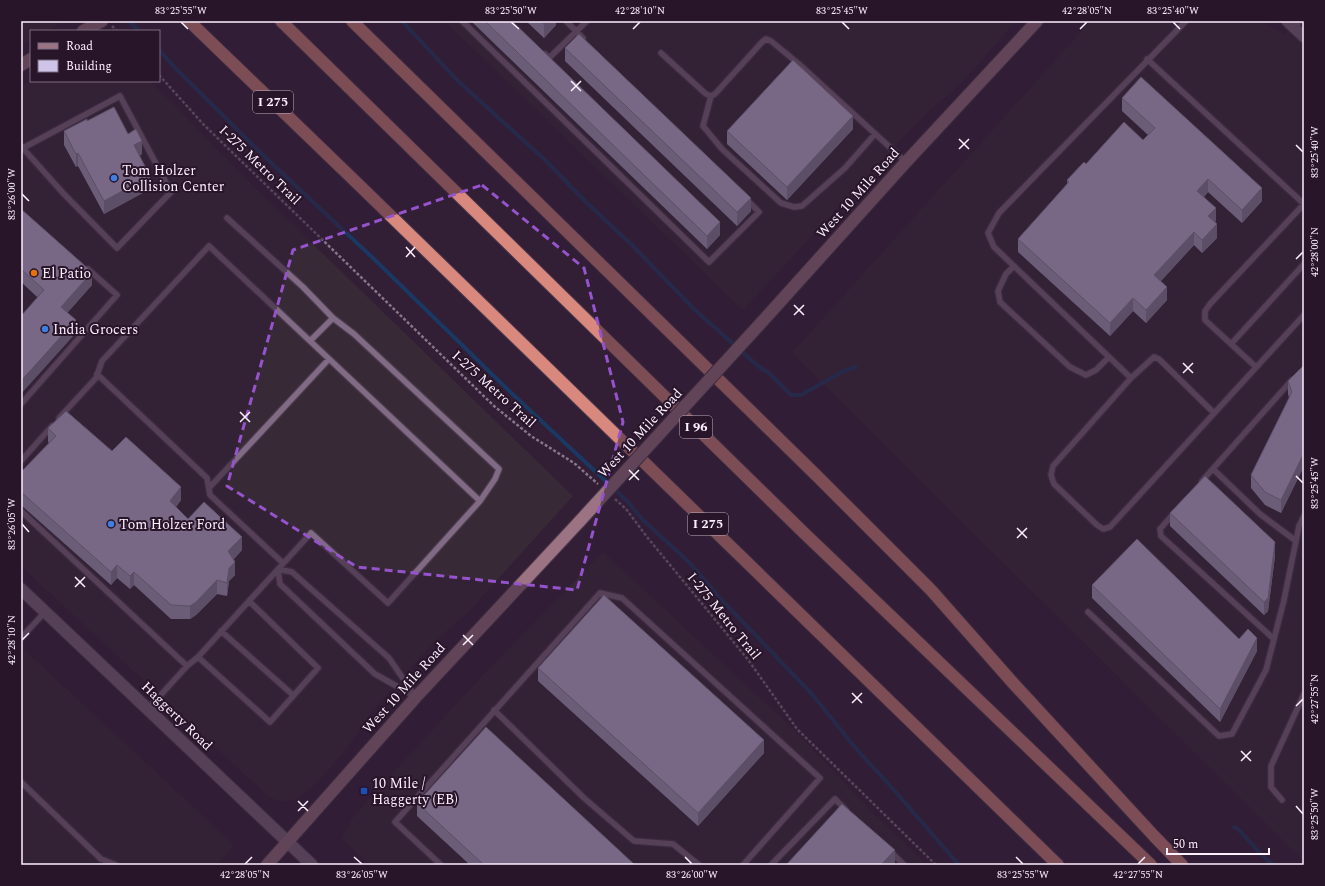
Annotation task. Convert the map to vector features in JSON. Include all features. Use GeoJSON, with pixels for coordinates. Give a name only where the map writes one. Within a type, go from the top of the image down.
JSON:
{"type":"FeatureCollection","features":[{"type":"Feature","properties":{"kind":"highway","name":"I 275"},"geometry":{"type":"LineString","coordinates":[[189,21],[1058,865]]}},
{"type":"Feature","properties":{"kind":"highway","name":"I 96"},"geometry":{"type":"LineString","coordinates":[[281,21],[803,532],[1151,865]]}},
{"type":"Feature","properties":{"kind":"highway"},"geometry":{"type":"LineString","coordinates":[[352,21],[818,477],[931,590],[1013,683],[1182,865]]}},
{"type":"Feature","properties":{"kind":"highway"},"geometry":{"type":"LineString","coordinates":[[361,21],[369,37]]}},
{"type":"Feature","properties":{"kind":"main road","name":"West 10 Mile Road"},"geometry":{"type":"LineString","coordinates":[[267,865],[416,697],[579,522],[906,162],[1037,21]]}},
{"type":"Feature","properties":{"kind":"main road"},"geometry":{"type":"LineString","coordinates":[[21,65],[30,60]]}},
{"type":"Feature","properties":{"kind":"street"},"geometry":{"type":"LineString","coordinates":[[1294,23],[1304,37]]}},
{"type":"Feature","properties":{"kind":"street","name":"Haggerty Road"},"geometry":{"type":"LineString","coordinates":[[21,589],[312,865]]}},
{"type":"Feature","properties":{"kind":"lane"},"geometry":{"type":"LineString","coordinates":[[462,21],[709,262],[759,212],[742,196]]}},
{"type":"Feature","properties":{"kind":"lane"},"geometry":{"type":"LineString","coordinates":[[566,21],[588,42]]}},
{"type":"Feature","properties":{"kind":"lane"},"geometry":{"type":"LineString","coordinates":[[538,48],[549,58],[587,21]]}},
{"type":"Feature","properties":{"kind":"lane"},"geometry":{"type":"LineString","coordinates":[[1131,378],[994,247],[988,233],[999,213],[1147,59],[1186,21]]}},
{"type":"Feature","properties":{"kind":"lane"},"geometry":{"type":"LineString","coordinates":[[710,96],[715,94],[766,39],[771,41],[799,64],[906,162]]}},
{"type":"Feature","properties":{"kind":"lane"},"geometry":{"type":"LineString","coordinates":[[661,53],[710,96]]}},
{"type":"Feature","properties":{"kind":"lane"},"geometry":{"type":"LineString","coordinates":[[1147,59],[1304,204],[1205,311],[1205,320],[1256,367]]}},
{"type":"Feature","properties":{"kind":"lane"},"geometry":{"type":"LineString","coordinates":[[120,96],[171,192],[117,248],[63,193],[22,147],[120,96]]}},
{"type":"Feature","properties":{"kind":"lane"},"geometry":{"type":"LineString","coordinates":[[710,96],[703,126],[722,149],[781,203],[794,207],[802,206],[845,168],[875,134]]}},
{"type":"Feature","properties":{"kind":"lane"},"geometry":{"type":"LineString","coordinates":[[148,709],[187,666],[198,657],[311,533],[388,603],[480,501],[495,479],[499,469],[354,334],[333,318],[303,288],[227,218]]}},
{"type":"Feature","properties":{"kind":"lane"},"geometry":{"type":"LineString","coordinates":[[21,461],[96,378],[102,361],[209,246],[480,501]]}},
{"type":"Feature","properties":{"kind":"lane"},"geometry":{"type":"LineString","coordinates":[[1231,344],[1304,264]]}},
{"type":"Feature","properties":{"kind":"lane"},"geometry":{"type":"LineString","coordinates":[[21,404],[117,295],[83,265]]}},
{"type":"Feature","properties":{"kind":"lane"},"geometry":{"type":"LineString","coordinates":[[1014,266],[1006,274],[998,291],[1000,302],[1070,367],[1086,375],[1096,370],[1109,357]]}},
{"type":"Feature","properties":{"kind":"lane"},"geometry":{"type":"LineString","coordinates":[[1214,413],[1159,359],[1154,357],[1131,378],[1052,466],[1051,475],[1054,484],[1097,525],[1103,529],[1110,527],[1304,315]]}},
{"type":"Feature","properties":{"kind":"lane"},"geometry":{"type":"LineString","coordinates":[[310,341],[333,318]]}},
{"type":"Feature","properties":{"kind":"lane"},"geometry":{"type":"LineString","coordinates":[[209,488],[329,359]]}},
{"type":"Feature","properties":{"kind":"lane"},"geometry":{"type":"LineString","coordinates":[[1198,485],[1299,373]]}},
{"type":"Feature","properties":{"kind":"lane"},"geometry":{"type":"LineString","coordinates":[[97,374],[207,478],[210,495],[283,563]]}},
{"type":"Feature","properties":{"kind":"lane"},"geometry":{"type":"LineString","coordinates":[[1213,469],[1260,514],[1296,541]]}},
{"type":"Feature","properties":{"kind":"lane"},"geometry":{"type":"LineString","coordinates":[[1179,507],[1160,529],[1161,536],[1274,639]]}},
{"type":"Feature","properties":{"kind":"lane"},"geometry":{"type":"LineString","coordinates":[[21,511],[187,666]]}},
{"type":"Feature","properties":{"kind":"lane"},"geometry":{"type":"LineString","coordinates":[[1088,612],[1219,736],[1232,734],[1266,670],[1284,600],[1299,526],[1304,516]]}},
{"type":"Feature","properties":{"kind":"lane"},"geometry":{"type":"LineString","coordinates":[[278,569],[280,584],[375,674],[416,697]]}},
{"type":"Feature","properties":{"kind":"lane"},"geometry":{"type":"LineString","coordinates":[[278,569],[292,572],[390,658],[416,697]]}},
{"type":"Feature","properties":{"kind":"lane"},"geometry":{"type":"LineString","coordinates":[[441,865],[395,822],[600,593],[622,598],[820,778],[743,865]]}},
{"type":"Feature","properties":{"kind":"lane"},"geometry":{"type":"LineString","coordinates":[[198,657],[270,722],[318,668],[248,601]]}},
{"type":"Feature","properties":{"kind":"lane"},"geometry":{"type":"LineString","coordinates":[[21,638],[45,612]]}},
{"type":"Feature","properties":{"kind":"lane"},"geometry":{"type":"LineString","coordinates":[[221,631],[293,695]]}},
{"type":"Feature","properties":{"kind":"lane"},"geometry":{"type":"LineString","coordinates":[[1282,800],[1271,787],[1271,766],[1304,694]]}},
{"type":"Feature","properties":{"kind":"lane"},"geometry":{"type":"LineString","coordinates":[[494,710],[584,798],[634,841],[673,844],[699,865]]}},
{"type":"Feature","properties":{"kind":"lane"},"geometry":{"type":"LineString","coordinates":[[21,782],[101,859],[116,865]]}},
{"type":"Feature","properties":{"kind":"lane"},"geometry":{"type":"LineString","coordinates":[[771,865],[835,799],[851,814]]}},
{"type":"Feature","properties":{"kind":"lane"},"geometry":{"type":"LineString","coordinates":[[883,845],[904,865]]}},
{"type":"Feature","properties":{"kind":"path","name":"I-275 Metro Trail"},"geometry":{"type":"LineString","coordinates":[[160,76],[204,125],[494,406],[531,436],[574,463],[602,488]]}},
{"type":"Feature","properties":{"kind":"path","name":"I-275 Metro Trail"},"geometry":{"type":"LineString","coordinates":[[614,498],[626,509],[647,537],[749,661],[797,729],[936,865]]}},
{"type":"Feature","properties":{"kind":"highlighted area"},"geometry":{"type":"Polygon","coordinates":[[[482,185],[584,268],[623,422],[577,590],[357,567],[227,486],[293,250],[482,185]]]}},
{"type":"Feature","properties":{"kind":"shaded area"},"geometry":{"type":"Polygon","coordinates":[[[21,21],[63,21],[47,30],[30,30],[30,40],[21,45],[21,21]]]}},
{"type":"Feature","properties":{"kind":"shaded area"},"geometry":{"type":"Polygon","coordinates":[[[445,21],[1016,21],[959,85],[923,116],[743,310],[445,21]]]}},
{"type":"Feature","properties":{"kind":"shaded area"},"geometry":{"type":"Polygon","coordinates":[[[1091,21],[1261,21],[1284,35],[1298,21],[1304,21],[1304,861],[792,353],[1091,21]]]}},
{"type":"Feature","properties":{"kind":"shaded area"},"geometry":{"type":"Polygon","coordinates":[[[30,82],[151,82],[248,181],[573,496],[472,608],[426,650],[371,712],[345,751],[315,784],[300,797],[293,800],[281,801],[266,794],[21,566],[21,87],[30,82]]]}},
{"type":"Feature","properties":{"kind":"shaded area"},"geometry":{"type":"Polygon","coordinates":[[[603,552],[794,730],[871,811],[927,865],[370,865],[342,839],[352,819],[373,795],[473,686],[603,552]]]}},
{"type":"Feature","properties":{"kind":"shaded area"},"geometry":{"type":"Polygon","coordinates":[[[21,647],[234,845],[217,865],[21,865],[21,647]]]}},
{"type":"Feature","properties":{"kind":"building"},"geometry":{"type":"Polygon","coordinates":[[[485,21],[512,21],[720,222],[707,236],[485,21]]]}},
{"type":"Feature","properties":{"kind":"building"},"geometry":{"type":"Polygon","coordinates":[[[540,21],[547,21],[544,24],[540,21]]]}},
{"type":"Feature","properties":{"kind":"building"},"geometry":{"type":"Polygon","coordinates":[[[579,34],[751,198],[737,212],[565,48],[579,34]]]}},
{"type":"Feature","properties":{"kind":"building"},"geometry":{"type":"Polygon","coordinates":[[[793,60],[853,116],[787,187],[727,131],[793,60]]]}},
{"type":"Feature","properties":{"kind":"building"},"geometry":{"type":"Polygon","coordinates":[[[1141,77],[1262,188],[1242,210],[1208,179],[1197,191],[1216,208],[1208,216],[1217,224],[1202,240],[1194,232],[1154,275],[1167,287],[1146,310],[1133,298],[1110,323],[1018,239],[1069,182],[1067,180],[1084,162],[1086,164],[1124,122],[1143,140],[1155,128],[1122,98],[1141,77]]]}},
{"type":"Feature","properties":{"kind":"building","name":"Tom Holzer Collision Center"},"geometry":{"type":"Polygon","coordinates":[[[114,107],[128,134],[136,129],[142,141],[134,145],[150,176],[104,201],[78,153],[76,154],[64,131],[114,107]]]}},
{"type":"Feature","properties":{"kind":"building"},"geometry":{"type":"Polygon","coordinates":[[[21,209],[92,272],[61,307],[76,320],[21,381],[21,316],[44,290],[21,269],[21,209]]]}},
{"type":"Feature","properties":{"kind":"building"},"geometry":{"type":"Polygon","coordinates":[[[1304,365],[1304,453],[1281,500],[1265,492],[1251,475],[1292,392],[1288,381],[1304,365]]]}},
{"type":"Feature","properties":{"kind":"building","name":"Tom Holzer Ford"},"geometry":{"type":"Polygon","coordinates":[[[66,411],[112,451],[126,437],[181,487],[170,501],[188,519],[204,502],[242,537],[228,551],[235,562],[229,568],[227,583],[217,580],[196,602],[190,606],[171,605],[134,572],[130,576],[117,565],[111,572],[21,492],[21,472],[56,436],[48,428],[66,411]]]}},
{"type":"Feature","properties":{"kind":"building"},"geometry":{"type":"Polygon","coordinates":[[[1205,476],[1275,542],[1268,598],[1264,602],[1170,513],[1205,476]]]}},
{"type":"Feature","properties":{"kind":"building"},"geometry":{"type":"Polygon","coordinates":[[[1137,539],[1239,639],[1248,629],[1257,638],[1220,709],[1092,585],[1137,539]]]}},
{"type":"Feature","properties":{"kind":"building"},"geometry":{"type":"Polygon","coordinates":[[[604,595],[764,740],[698,813],[538,668],[604,595]]]}},
{"type":"Feature","properties":{"kind":"building"},"geometry":{"type":"Polygon","coordinates":[[[486,727],[635,865],[484,865],[417,803],[486,727]]]}},
{"type":"Feature","properties":{"kind":"building"},"geometry":{"type":"Polygon","coordinates":[[[842,804],[895,850],[881,865],[786,865],[842,804]]]}},
{"type":"Feature","properties":{"kind":"waterway"},"geometry":{"type":"LineString","coordinates":[[129,21],[138,30]]}},
{"type":"Feature","properties":{"kind":"waterway"},"geometry":{"type":"LineString","coordinates":[[402,21],[457,80],[545,160],[587,203],[632,245],[694,309],[758,366],[769,373],[791,395],[801,395],[842,372],[856,367]]}},
{"type":"Feature","properties":{"kind":"waterway"},"geometry":{"type":"LineString","coordinates":[[160,51],[177,70],[263,155],[374,259],[503,385],[628,502],[643,520],[689,562],[720,598],[811,693],[859,752],[959,865]]}},
{"type":"Feature","properties":{"kind":"waterway"},"geometry":{"type":"LineString","coordinates":[[1234,827],[1238,829],[1273,865]]}},
{"type":"Feature","properties":{"kind":"place","name":"Tom Holzer Collision Center"},"geometry":{"type":"Point","coordinates":[114,178]}},
{"type":"Feature","properties":{"kind":"place","name":"El Patio"},"geometry":{"type":"Point","coordinates":[34,273]}},
{"type":"Feature","properties":{"kind":"place","name":"India Grocers"},"geometry":{"type":"Point","coordinates":[45,329]}},
{"type":"Feature","properties":{"kind":"place","name":"Tom Holzer Ford"},"geometry":{"type":"Point","coordinates":[111,524]}},
{"type":"Feature","properties":{"kind":"place","name":"10 Mile / Haggerty (EB)"},"geometry":{"type":"Point","coordinates":[364,791]}}]}
